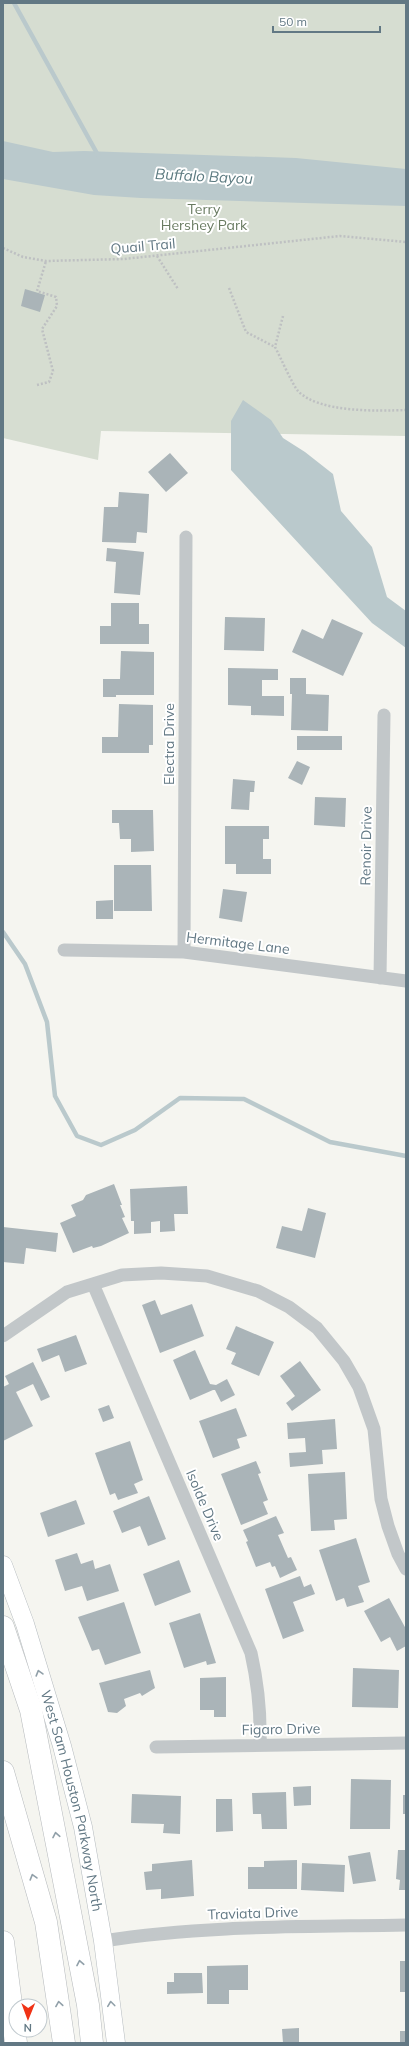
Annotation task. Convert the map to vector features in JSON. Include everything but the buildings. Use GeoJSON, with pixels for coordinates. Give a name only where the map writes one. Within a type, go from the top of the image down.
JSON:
{"type":"FeatureCollection","features":[{"type":"Feature","properties":{"kind":"highway"},"geometry":{"type":"LineString","coordinates":[[3,1628],[31,1710],[88,2006],[92,2043]]}},
{"type":"Feature","properties":{"kind":"highway"},"geometry":{"type":"LineString","coordinates":[[3,1772],[46,1922],[64,2043]]}},
{"type":"Feature","properties":{"kind":"highway"},"geometry":{"type":"LineString","coordinates":[[3,1942],[16,2043]]}},
{"type":"Feature","properties":{"kind":"main road","name":"West Sam Houston Parkway North"},"geometry":{"type":"LineString","coordinates":[[3,1565],[25,1624],[62,1746],[83,1827],[103,1942],[116,2043]]}},
{"type":"Feature","properties":{"kind":"street","name":"Electra Drive"},"geometry":{"type":"LineString","coordinates":[[184,952],[186,537]]}},
{"type":"Feature","properties":{"kind":"street","name":"Renoir Drive"},"geometry":{"type":"LineString","coordinates":[[380,978],[384,715]]}},
{"type":"Feature","properties":{"kind":"street","name":"Hermitage Lane"},"geometry":{"type":"LineString","coordinates":[[64,950],[184,952],[406,981]]}},
{"type":"Feature","properties":{"kind":"street"},"geometry":{"type":"LineString","coordinates":[[3,1336],[67,1292],[122,1275],[161,1273],[207,1276],[258,1291],[289,1307],[317,1328],[344,1361],[359,1387],[374,1429],[381,1499],[398,1554],[406,1569]]}},
{"type":"Feature","properties":{"kind":"street","name":"Isolde Drive"},"geometry":{"type":"LineString","coordinates":[[93,1284],[251,1653],[259,1703],[260,1745]]}},
{"type":"Feature","properties":{"kind":"street","name":"Figaro Drive"},"geometry":{"type":"LineString","coordinates":[[156,1747],[406,1743]]}},
{"type":"Feature","properties":{"kind":"street","name":"Traviata Drive"},"geometry":{"type":"LineString","coordinates":[[103,1942],[141,1936],[223,1929],[406,1925]]}},
{"type":"Feature","properties":{"kind":"path","name":"Quail Trail"},"geometry":{"type":"LineString","coordinates":[[3,248],[23,257],[46,260],[124,259],[340,236],[406,242]]}},
{"type":"Feature","properties":{"kind":"path"},"geometry":{"type":"LineString","coordinates":[[157,256],[178,289]]}},
{"type":"Feature","properties":{"kind":"path"},"geometry":{"type":"LineString","coordinates":[[37,385],[50,382],[53,371],[42,329],[57,306],[56,297],[37,291],[46,260]]}},
{"type":"Feature","properties":{"kind":"path"},"geometry":{"type":"LineString","coordinates":[[229,288],[246,332],[275,347],[299,391],[320,404],[365,411],[406,410]]}},
{"type":"Feature","properties":{"kind":"path"},"geometry":{"type":"LineString","coordinates":[[275,347],[283,316]]}},
{"type":"Feature","properties":{"kind":"green space","name":"Terry Hershey Park"},"geometry":{"type":"Polygon","coordinates":[[[3,3],[406,3],[406,436],[101,431],[98,460],[3,438],[3,3]]]}},
{"type":"Feature","properties":{"kind":"water","name":"Buffalo Bayou"},"geometry":{"type":"Polygon","coordinates":[[[3,141],[53,152],[84,151],[296,158],[406,169],[406,206],[141,198],[94,195],[3,179],[3,141]]]}},
{"type":"Feature","properties":{"kind":"water"},"geometry":{"type":"Polygon","coordinates":[[[243,400],[271,420],[283,438],[305,452],[333,474],[341,511],[372,547],[387,597],[406,611],[406,648],[372,623],[231,470],[231,421],[243,400]]]}},
{"type":"Feature","properties":{"kind":"waterway"},"geometry":{"type":"LineString","coordinates":[[14,3],[99,157]]}},
{"type":"Feature","properties":{"kind":"waterway"},"geometry":{"type":"LineString","coordinates":[[3,932],[25,964],[47,1022],[55,1096],[77,1136],[101,1145],[135,1130],[180,1098],[244,1099],[330,1142],[406,1156]]}}]}
